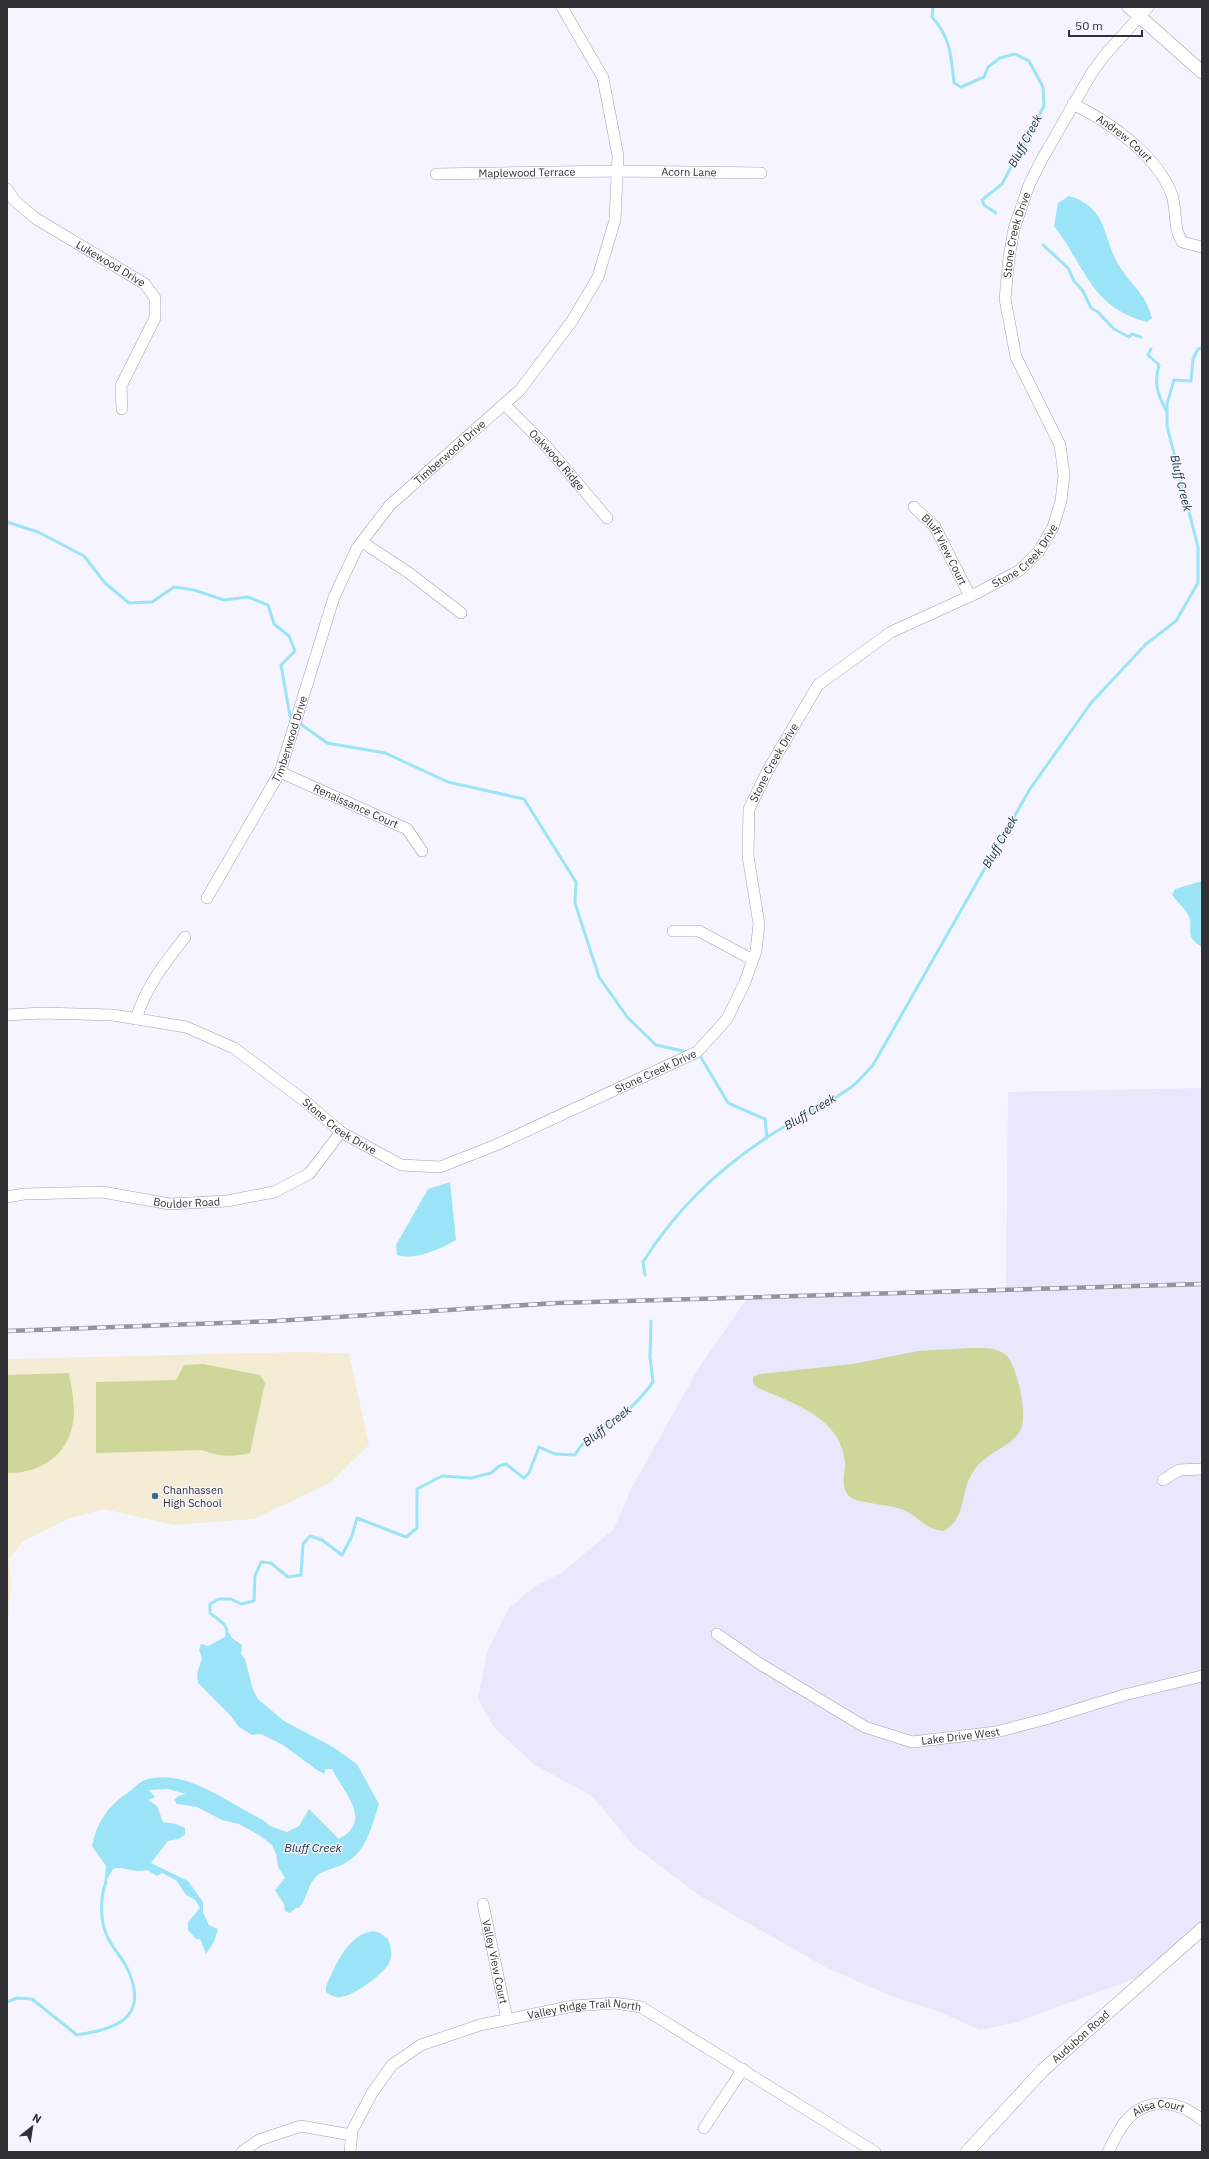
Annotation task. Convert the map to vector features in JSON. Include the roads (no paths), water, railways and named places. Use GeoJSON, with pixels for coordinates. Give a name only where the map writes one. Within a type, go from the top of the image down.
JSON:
{"type":"FeatureCollection","features":[{"type":"Feature","properties":{"kind":"street","name":"Timberwood Drive"},"geometry":{"type":"LineString","coordinates":[[207,898],[280,772],[334,597],[362,542],[390,505],[520,390],[572,321],[598,277],[615,220],[618,156],[604,78],[562,7]]}},
{"type":"Feature","properties":{"kind":"street"},"geometry":{"type":"LineString","coordinates":[[1129,7],[1144,12],[1202,72]]}},
{"type":"Feature","properties":{"kind":"street","name":"Stone Creek Drive"},"geometry":{"type":"LineString","coordinates":[[7,1015],[49,1013],[113,1015],[186,1027],[234,1048],[306,1102],[341,1132],[401,1165],[440,1167],[496,1145],[697,1052],[727,1019],[745,982],[753,960],[759,924],[748,856],[749,809],[768,770],[818,686],[891,632],[970,596],[1020,570],[1039,551],[1054,527],[1061,501],[1064,475],[1060,445],[1016,357],[1005,299],[1009,258],[1016,222],[1040,161],[1073,104],[1104,56],[1144,12]]}},
{"type":"Feature","properties":{"kind":"street","name":"Andrew Court"},"geometry":{"type":"LineString","coordinates":[[1073,104],[1108,124],[1122,134],[1152,164],[1167,184],[1174,203],[1177,234],[1182,242],[1202,247]]}},
{"type":"Feature","properties":{"kind":"street","name":"Acorn Lane"},"geometry":{"type":"LineString","coordinates":[[617,171],[761,173]]}},
{"type":"Feature","properties":{"kind":"street","name":"Maplewood Terrace"},"geometry":{"type":"LineString","coordinates":[[436,174],[617,171]]}},
{"type":"Feature","properties":{"kind":"street","name":"Lukewood Drive"},"geometry":{"type":"LineString","coordinates":[[7,189],[11,203],[145,284],[155,298],[155,318],[121,386],[122,409]]}},
{"type":"Feature","properties":{"kind":"street","name":"Oakwood Ridge"},"geometry":{"type":"LineString","coordinates":[[504,404],[548,448],[607,518]]}},
{"type":"Feature","properties":{"kind":"street","name":"Bluff View Court"},"geometry":{"type":"LineString","coordinates":[[914,507],[935,527],[970,596]]}},
{"type":"Feature","properties":{"kind":"street"},"geometry":{"type":"LineString","coordinates":[[362,542],[409,573],[461,613]]}},
{"type":"Feature","properties":{"kind":"street","name":"Renaissance Court"},"geometry":{"type":"LineString","coordinates":[[280,772],[407,829],[422,851]]}},
{"type":"Feature","properties":{"kind":"street"},"geometry":{"type":"LineString","coordinates":[[673,931],[699,931],[753,960]]}},
{"type":"Feature","properties":{"kind":"street"},"geometry":{"type":"LineString","coordinates":[[136,1019],[145,993],[152,980],[185,937]]}},
{"type":"Feature","properties":{"kind":"street","name":"Boulder Road"},"geometry":{"type":"LineString","coordinates":[[7,1197],[24,1194],[102,1192],[170,1204],[227,1201],[274,1192],[309,1174],[341,1132]]}},
{"type":"Feature","properties":{"kind":"street"},"geometry":{"type":"LineString","coordinates":[[1163,1480],[1179,1470],[1202,1469]]}},
{"type":"Feature","properties":{"kind":"street","name":"Lake Drive West"},"geometry":{"type":"LineString","coordinates":[[717,1634],[734,1648],[864,1727],[912,1742],[996,1732],[1046,1719],[1124,1694],[1202,1676]]}},
{"type":"Feature","properties":{"kind":"street","name":"Valley View Court"},"geometry":{"type":"LineString","coordinates":[[483,1904],[507,2019]]}},
{"type":"Feature","properties":{"kind":"street","name":"Audubon Road"},"geometry":{"type":"LineString","coordinates":[[967,2152],[1043,2070],[1200,1936]]}},
{"type":"Feature","properties":{"kind":"street","name":"Valley Ridge Trail North"},"geometry":{"type":"LineString","coordinates":[[351,2135],[372,2093],[392,2065],[421,2045],[480,2025],[507,2019],[573,2006],[616,2003],[641,2007],[743,2069],[874,2152]]}},
{"type":"Feature","properties":{"kind":"street"},"geometry":{"type":"LineString","coordinates":[[704,2128],[743,2069]]}},
{"type":"Feature","properties":{"kind":"street","name":"Alisa Court"},"geometry":{"type":"LineString","coordinates":[[1108,2152],[1125,2122],[1142,2108],[1169,2102],[1191,2111],[1202,2120]]}},
{"type":"Feature","properties":{"kind":"street"},"geometry":{"type":"LineString","coordinates":[[242,2152],[259,2140],[301,2126],[351,2135],[350,2152]]}},
{"type":"Feature","properties":{"kind":"water"},"geometry":{"type":"Polygon","coordinates":[[[1069,196],[1082,201],[1092,208],[1098,217],[1103,226],[1114,257],[1146,302],[1152,318],[1147,322],[1128,315],[1113,307],[1101,296],[1091,284],[1065,241],[1054,226],[1058,203],[1069,196]]]}},
{"type":"Feature","properties":{"kind":"water"},"geometry":{"type":"Polygon","coordinates":[[[1202,881],[1202,947],[1192,939],[1188,915],[1185,909],[1172,895],[1175,889],[1202,881]]]}},
{"type":"Feature","properties":{"kind":"water"},"geometry":{"type":"Polygon","coordinates":[[[450,1182],[456,1240],[427,1253],[412,1256],[397,1255],[396,1245],[428,1189],[450,1182]]]}},
{"type":"Feature","properties":{"kind":"water"},"geometry":{"type":"Polygon","coordinates":[[[226,1628],[232,1638],[242,1645],[241,1654],[245,1659],[253,1690],[258,1699],[284,1721],[333,1747],[357,1764],[379,1804],[370,1832],[356,1855],[339,1866],[318,1875],[312,1881],[302,1904],[299,1908],[296,1908],[290,1913],[285,1911],[284,1904],[275,1890],[285,1878],[278,1867],[276,1854],[272,1845],[259,1835],[239,1824],[222,1820],[197,1807],[177,1804],[174,1800],[178,1796],[186,1794],[168,1789],[149,1790],[155,1797],[148,1800],[157,1806],[163,1822],[176,1824],[185,1828],[185,1835],[178,1839],[168,1841],[151,1863],[188,1881],[203,1902],[203,1912],[209,1925],[218,1929],[214,1942],[206,1954],[200,1939],[196,1939],[188,1930],[188,1922],[200,1908],[195,1900],[186,1895],[176,1880],[162,1873],[157,1876],[147,1870],[137,1871],[117,1868],[113,1869],[104,1885],[106,1866],[92,1846],[96,1830],[103,1817],[119,1799],[145,1780],[160,1777],[175,1778],[191,1782],[221,1796],[263,1820],[270,1826],[287,1832],[299,1826],[309,1809],[339,1839],[349,1831],[354,1823],[355,1815],[353,1806],[348,1796],[332,1769],[325,1769],[325,1774],[317,1770],[283,1745],[261,1734],[252,1735],[239,1727],[230,1715],[198,1683],[197,1674],[202,1658],[199,1650],[201,1644],[208,1646],[225,1637],[226,1628]]]}},
{"type":"Feature","properties":{"kind":"water"},"geometry":{"type":"Polygon","coordinates":[[[373,1931],[380,1933],[388,1939],[391,1957],[386,1968],[368,1984],[346,1996],[337,1997],[326,1992],[329,1979],[338,1961],[349,1945],[364,1933],[373,1931]]]}},
{"type":"Feature","properties":{"kind":"waterway","name":"Bluff Creek"},"geometry":{"type":"LineString","coordinates":[[933,7],[932,17],[947,40],[954,83],[961,87],[984,77],[988,67],[1000,58],[1015,54],[1029,61],[1043,87],[1044,106],[1002,184],[982,200],[984,205],[996,213]]}},
{"type":"Feature","properties":{"kind":"waterway","name":"Bluff Creek"},"geometry":{"type":"LineString","coordinates":[[1043,245],[1068,268],[1074,281],[1083,291],[1091,308],[1098,312],[1114,329],[1129,337],[1132,334],[1141,337]]}},
{"type":"Feature","properties":{"kind":"waterway","name":"Bluff Creek"},"geometry":{"type":"LineString","coordinates":[[645,1275],[643,1262],[656,1243],[683,1209],[713,1178],[766,1138],[853,1086],[873,1065],[1030,789],[1091,703],[1146,644],[1176,621],[1198,583],[1198,547],[1167,426],[1167,404],[1174,380],[1191,381],[1193,359],[1198,349],[1202,348]]}},
{"type":"Feature","properties":{"kind":"waterway","name":"Bluff Creek"},"geometry":{"type":"LineString","coordinates":[[1151,349],[1148,355],[1159,365],[1157,371],[1157,388],[1160,399],[1166,410]]}},
{"type":"Feature","properties":{"kind":"waterway"},"geometry":{"type":"LineString","coordinates":[[7,522],[38,532],[84,556],[105,583],[129,603],[152,602],[174,587],[194,590],[224,600],[248,597],[268,605],[274,624],[289,636],[295,651],[281,665],[290,716],[293,719]]}},
{"type":"Feature","properties":{"kind":"waterway"},"geometry":{"type":"LineString","coordinates":[[298,722],[327,743],[385,753],[448,782],[524,799],[576,882],[575,903],[599,977],[628,1018],[656,1045],[688,1052]]}},
{"type":"Feature","properties":{"kind":"waterway"},"geometry":{"type":"LineString","coordinates":[[699,1054],[728,1103],[765,1119],[767,1138]]}},
{"type":"Feature","properties":{"kind":"waterway","name":"Bluff Creek"},"geometry":{"type":"LineString","coordinates":[[227,1630],[224,1624],[210,1613],[210,1604],[219,1599],[231,1599],[241,1604],[254,1601],[255,1576],[261,1562],[271,1563],[288,1577],[301,1575],[303,1544],[310,1536],[322,1540],[342,1555],[352,1536],[357,1518],[406,1537],[417,1528],[417,1489],[442,1476],[471,1478],[491,1473],[499,1466],[506,1464],[524,1478],[529,1473],[539,1447],[555,1454],[575,1455],[586,1440],[634,1405],[653,1382],[650,1357],[651,1321]]}},
{"type":"Feature","properties":{"kind":"waterway","name":"Bluff Creek"},"geometry":{"type":"LineString","coordinates":[[7,2002],[17,1998],[32,1999],[77,2035],[105,2029],[126,2018],[132,2010],[135,1999],[134,1986],[126,1966],[109,1940],[103,1923],[102,1902],[106,1882]]}},
{"type":"Feature","properties":{"kind":"railway"},"geometry":{"type":"LineString","coordinates":[[7,1331],[275,1321],[557,1303],[1202,1284]]}},
{"type":"Feature","properties":{"kind":"place","name":"Chanhassen High School"},"geometry":{"type":"Point","coordinates":[155,1496]}}]}
